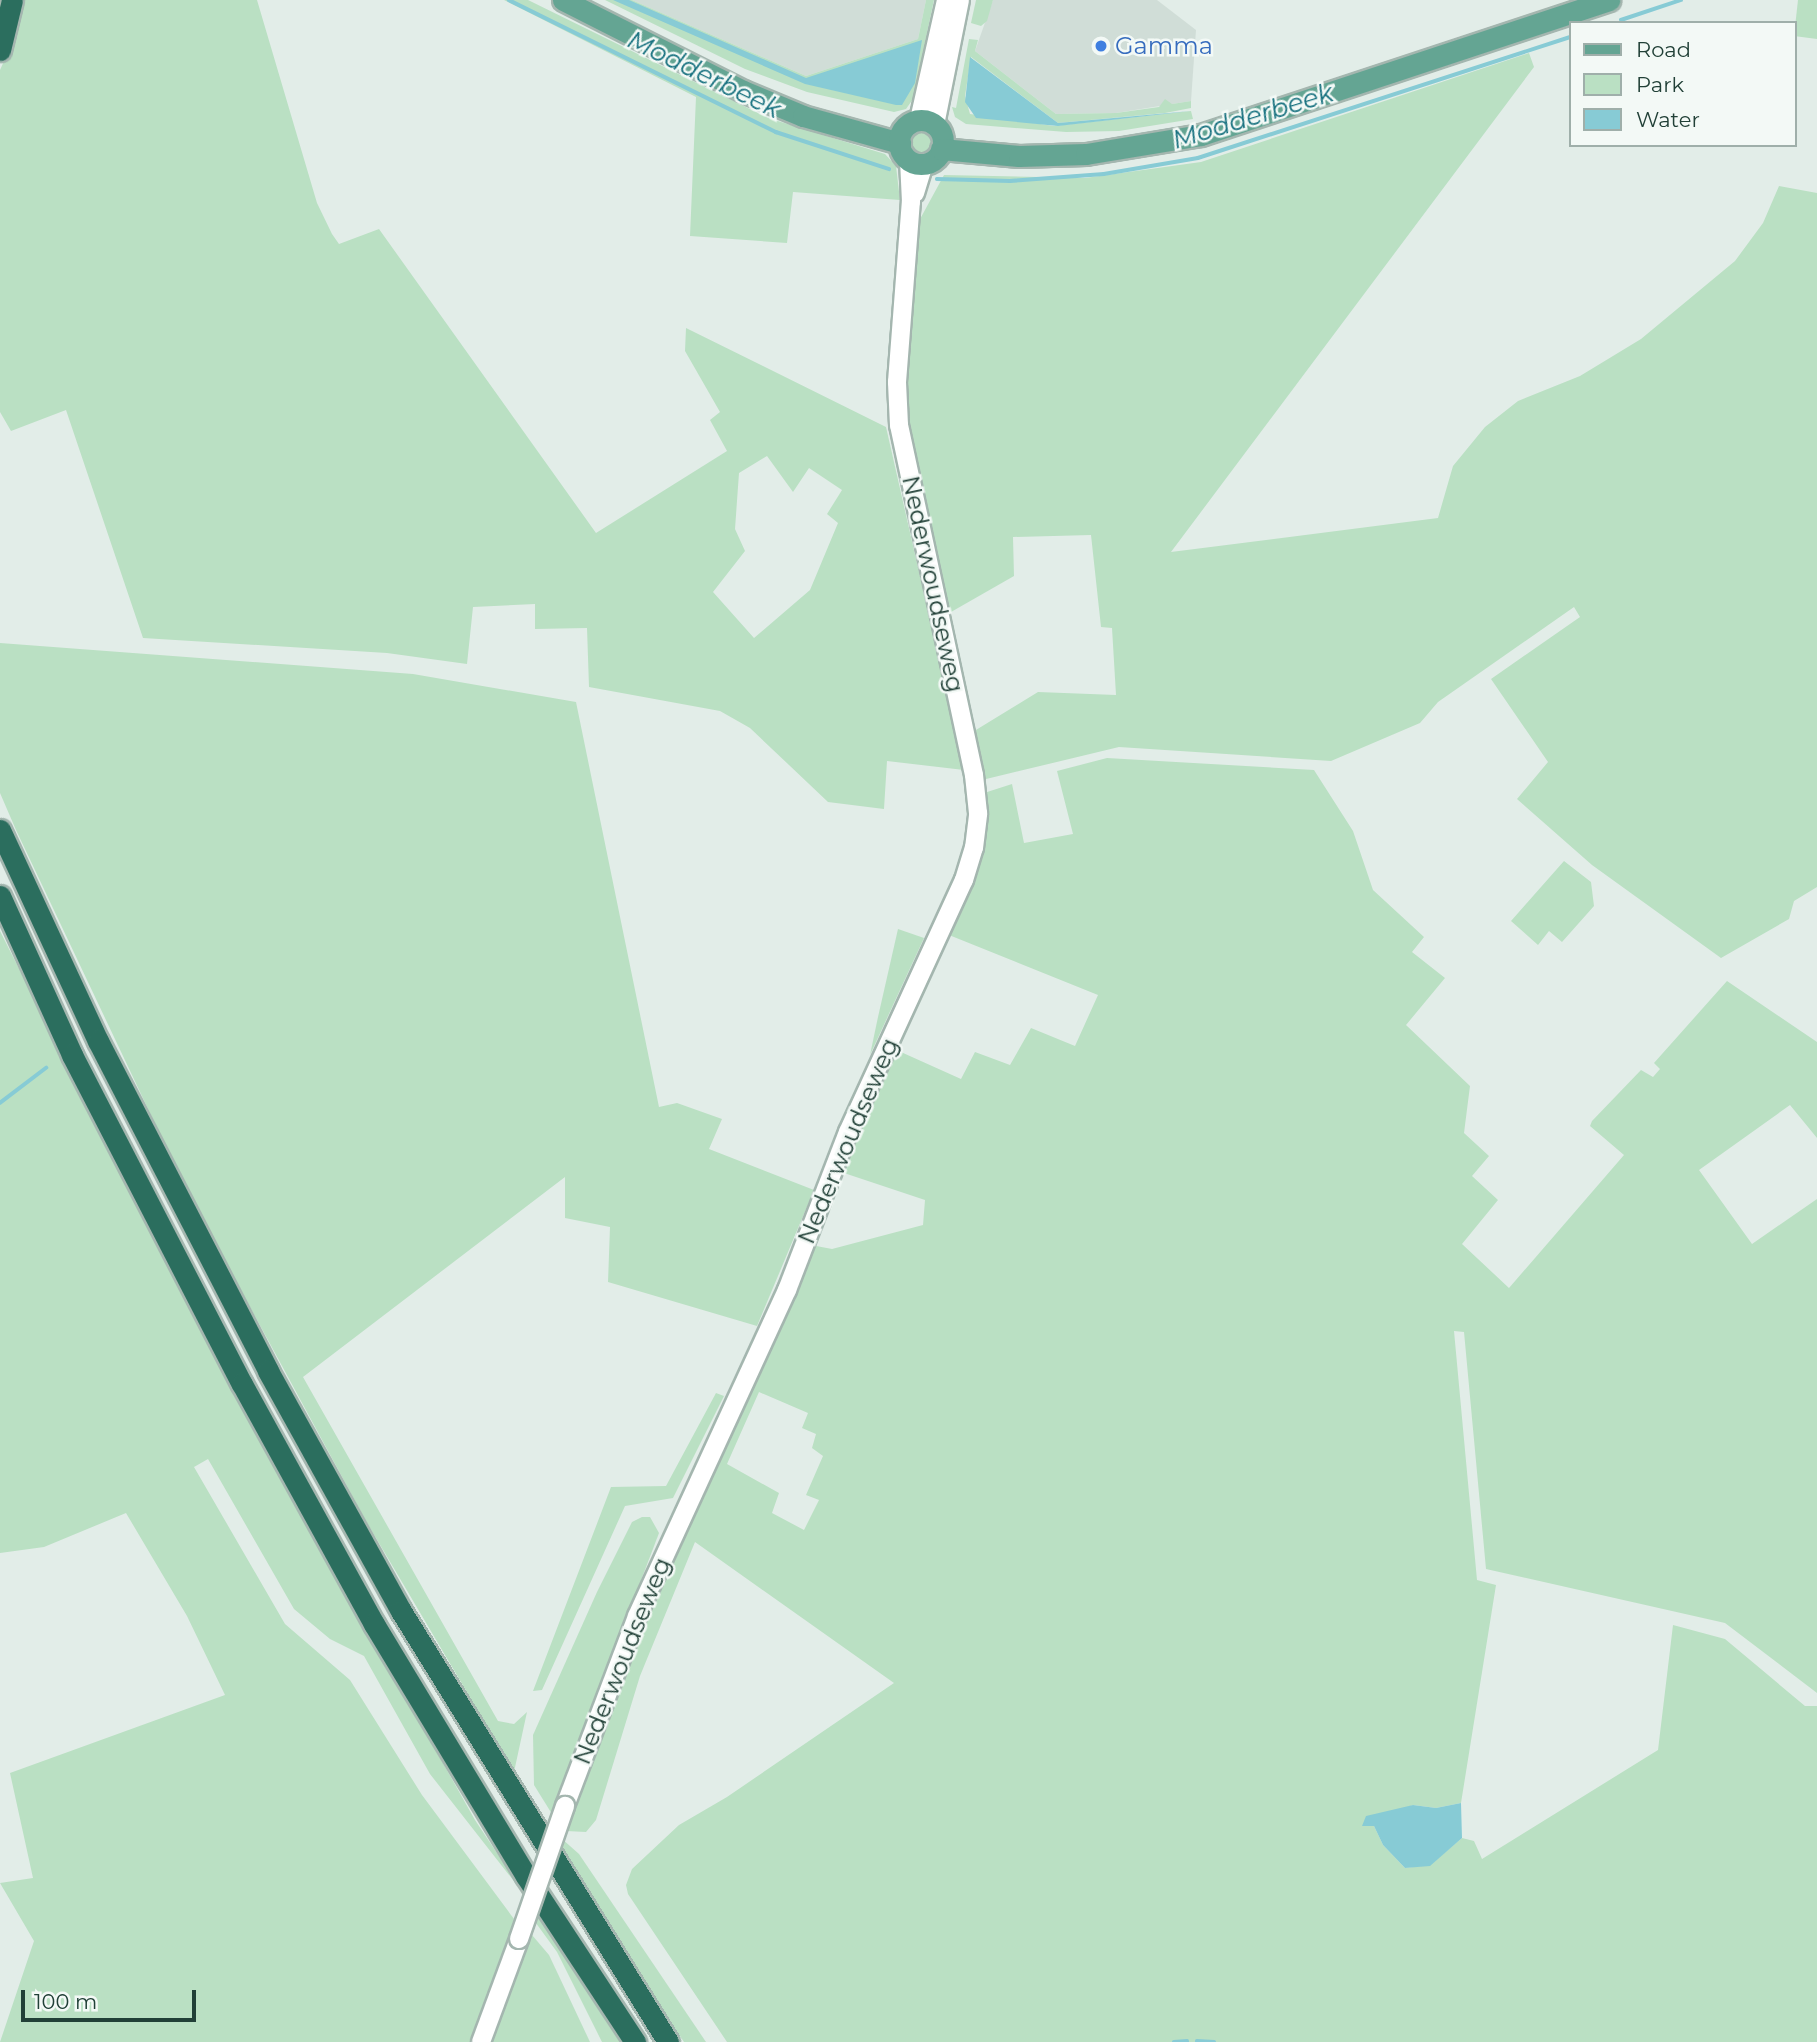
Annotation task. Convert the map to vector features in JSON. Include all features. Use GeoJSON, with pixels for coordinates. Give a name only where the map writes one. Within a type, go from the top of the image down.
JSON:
{"type":"FeatureCollection","features":[{"type":"Feature","properties":{"kind":"highway"},"geometry":{"type":"LineString","coordinates":[[0,50],[12,0]]}},
{"type":"Feature","properties":{"kind":"highway"},"geometry":{"type":"LineString","coordinates":[[0,830],[98,1041],[281,1395],[401,1611],[668,2042]]}},
{"type":"Feature","properties":{"kind":"highway"},"geometry":{"type":"LineString","coordinates":[[0,895],[72,1055],[242,1384],[368,1612],[526,1876],[635,2042]]}},
{"type":"Feature","properties":{"kind":"main road"},"geometry":{"type":"LineString","coordinates":[[562,0],[743,91],[778,104],[922,141],[1109,151],[1201,135],[1609,0]]}},
{"type":"Feature","properties":{"kind":"street"},"geometry":{"type":"LineString","coordinates":[[922,141],[946,0]]}},
{"type":"Feature","properties":{"kind":"street"},"geometry":{"type":"LineString","coordinates":[[922,141],[960,0]]}},
{"type":"Feature","properties":{"kind":"street","name":"Nederwoudseweg"},"geometry":{"type":"LineString","coordinates":[[481,2042],[565,1806],[637,1616],[787,1290],[848,1132],[964,880],[974,848],[978,813],[974,775],[899,425],[897,382],[911,202],[922,141]]}},
{"type":"Feature","properties":{"kind":"shaded area"},"geometry":{"type":"Polygon","coordinates":[[[632,0],[926,0],[918,39],[806,76],[632,0]]]}},
{"type":"Feature","properties":{"kind":"shaded area"},"geometry":{"type":"Polygon","coordinates":[[[993,0],[1157,0],[1196,30],[1191,101],[1116,113],[1056,114],[975,51],[993,0]]]}},
{"type":"Feature","properties":{"kind":"green space"},"geometry":{"type":"Polygon","coordinates":[[[24,0],[257,0],[317,203],[332,234],[339,244],[379,229],[596,533],[727,451],[710,420],[720,412],[685,351],[686,328],[886,427],[964,770],[887,761],[884,809],[828,802],[750,728],[720,711],[589,687],[587,628],[535,629],[535,604],[473,607],[467,664],[387,653],[143,638],[66,410],[11,431],[0,412],[0,70],[18,30],[24,0]],[[767,456],[739,473],[735,529],[745,551],[713,592],[754,638],[810,590],[838,523],[827,514],[842,490],[809,468],[793,492],[767,456]]]}},
{"type":"Feature","properties":{"kind":"green space"},"geometry":{"type":"Polygon","coordinates":[[[504,0],[528,0],[768,118],[885,154],[896,166],[900,200],[793,192],[787,243],[690,236],[696,97],[504,0]]]}},
{"type":"Feature","properties":{"kind":"green space"},"geometry":{"type":"Polygon","coordinates":[[[605,0],[632,0],[806,76],[918,39],[926,0],[934,0],[913,99],[906,109],[894,112],[807,92],[745,69],[605,0]]]}},
{"type":"Feature","properties":{"kind":"green space"},"geometry":{"type":"Polygon","coordinates":[[[976,0],[993,0],[987,21],[981,26],[971,23],[976,0]]]}},
{"type":"Feature","properties":{"kind":"green space"},"geometry":{"type":"Polygon","coordinates":[[[1798,0],[1817,0],[1817,39],[1796,36],[1798,0]]]}},
{"type":"Feature","properties":{"kind":"green space"},"geometry":{"type":"Polygon","coordinates":[[[969,39],[978,40],[975,51],[1056,114],[1116,113],[1159,107],[1165,99],[1172,104],[1191,101],[1191,108],[1165,113],[1058,123],[971,57],[965,96],[970,114],[1054,126],[1191,111],[1193,119],[1119,131],[1066,132],[966,124],[955,117],[952,107],[956,108],[969,39]]]}},
{"type":"Feature","properties":{"kind":"green space"},"geometry":{"type":"Polygon","coordinates":[[[1529,53],[1534,67],[1171,552],[1438,518],[1453,466],[1485,427],[1518,401],[1580,376],[1641,339],[1735,261],[1763,223],[1779,186],[1817,193],[1817,887],[1794,901],[1789,919],[1721,958],[1592,865],[1517,799],[1548,762],[1491,679],[1580,617],[1574,607],[1438,702],[1420,723],[1331,761],[1119,747],[982,780],[971,733],[1038,692],[1116,695],[1112,628],[1101,627],[1091,535],[1013,537],[1014,576],[944,616],[902,410],[913,232],[944,175],[1085,178],[1201,162],[1529,53]]]}},
{"type":"Feature","properties":{"kind":"green space"},"geometry":{"type":"Polygon","coordinates":[[[921,129],[929,133],[933,141],[929,149],[921,153],[913,149],[909,141],[913,133],[921,129]]]}},
{"type":"Feature","properties":{"kind":"green space"},"geometry":{"type":"Polygon","coordinates":[[[0,643],[413,674],[576,702],[659,1107],[677,1103],[722,1119],[709,1149],[814,1190],[757,1326],[608,1282],[610,1227],[565,1218],[565,1177],[303,1377],[498,1721],[514,1724],[527,1712],[514,1772],[366,1521],[185,1187],[16,830],[0,793],[0,643]]]}},
{"type":"Feature","properties":{"kind":"green space"},"geometry":{"type":"Polygon","coordinates":[[[1107,758],[1314,770],[1353,831],[1373,890],[1424,937],[1412,952],[1445,978],[1406,1025],[1470,1086],[1464,1133],[1489,1156],[1472,1176],[1498,1200],[1462,1244],[1509,1288],[1624,1155],[1590,1126],[1592,1121],[1641,1070],[1653,1077],[1660,1069],[1654,1063],[1727,981],[1817,1042],[1817,1138],[1790,1105],[1699,1170],[1752,1244],[1817,1199],[1817,1693],[1725,1623],[1486,1569],[1464,1332],[1454,1331],[1477,1580],[1496,1585],[1461,1803],[1436,1808],[1413,1805],[1362,1826],[1374,1826],[1383,1845],[1405,1868],[1430,1865],[1462,1838],[1474,1841],[1482,1859],[1658,1750],[1673,1625],[1725,1639],[1805,1706],[1817,1706],[1817,2042],[727,2042],[628,1894],[626,1885],[632,1869],[679,1825],[727,1797],[894,1683],[695,1542],[640,1676],[596,1820],[586,1832],[566,1831],[646,1609],[811,1245],[832,1249],[923,1225],[925,1200],[838,1171],[892,1048],[961,1079],[975,1052],[1010,1065],[1031,1028],[1075,1046],[1098,995],[944,933],[968,878],[984,793],[1012,784],[1024,843],[1073,834],[1057,771],[1107,758]],[[759,1392],[727,1464],[779,1493],[772,1513],[804,1530],[819,1500],[806,1495],[823,1456],[812,1448],[816,1434],[802,1428],[808,1413],[759,1392]]]}},
{"type":"Feature","properties":{"kind":"green space"},"geometry":{"type":"Polygon","coordinates":[[[1564,861],[1591,882],[1594,906],[1562,942],[1549,931],[1538,945],[1511,921],[1564,861]]]}},
{"type":"Feature","properties":{"kind":"green space"},"geometry":{"type":"Polygon","coordinates":[[[898,929],[924,938],[870,1055],[878,1017],[898,929]]]}},
{"type":"Feature","properties":{"kind":"green space"},"geometry":{"type":"Polygon","coordinates":[[[0,931],[219,1366],[475,1820],[524,1894],[430,1774],[364,1656],[330,1639],[294,1609],[208,1459],[194,1467],[285,1624],[350,1680],[422,1795],[514,1919],[476,2042],[0,2042],[34,1941],[0,1883],[33,1878],[10,1773],[225,1695],[187,1616],[126,1513],[44,1547],[0,1553],[0,931]]]}},
{"type":"Feature","properties":{"kind":"green space"},"geometry":{"type":"Polygon","coordinates":[[[716,1393],[724,1396],[673,1498],[625,1506],[542,1690],[533,1691],[611,1487],[666,1486],[716,1393]]]}},
{"type":"Feature","properties":{"kind":"green space"},"geometry":{"type":"Polygon","coordinates":[[[642,1517],[650,1517],[659,1533],[552,1814],[534,1785],[533,1735],[597,1592],[632,1522],[642,1517]]]}},
{"type":"Feature","properties":{"kind":"green space"},"geometry":{"type":"Polygon","coordinates":[[[552,1830],[579,1854],[706,2042],[684,2042],[617,1943],[552,1830]]]}},
{"type":"Feature","properties":{"kind":"green space"},"geometry":{"type":"Polygon","coordinates":[[[528,1900],[620,2042],[602,2042],[557,1952],[525,1908],[528,1900]]]}},
{"type":"Feature","properties":{"kind":"green space"},"geometry":{"type":"Polygon","coordinates":[[[532,1935],[549,1955],[590,2042],[491,2042],[532,1935]]]}},
{"type":"Feature","properties":{"kind":"water"},"geometry":{"type":"Polygon","coordinates":[[[613,0],[629,0],[806,78],[922,40],[915,83],[902,105],[805,84],[613,0]]]}},
{"type":"Feature","properties":{"kind":"water"},"geometry":{"type":"Polygon","coordinates":[[[970,57],[1058,123],[1191,111],[1058,126],[976,118],[965,102],[970,57]]]}},
{"type":"Feature","properties":{"kind":"water"},"geometry":{"type":"Polygon","coordinates":[[[1461,1803],[1462,1838],[1430,1866],[1405,1868],[1383,1845],[1374,1826],[1362,1826],[1366,1816],[1413,1805],[1436,1808],[1461,1803]]]}},
{"type":"Feature","properties":{"kind":"waterway","name":"Modderbeek"},"geometry":{"type":"LineString","coordinates":[[509,0],[776,132],[889,169]]}},
{"type":"Feature","properties":{"kind":"waterway","name":"Modderbeek"},"geometry":{"type":"LineString","coordinates":[[1621,20],[1681,0]]}},
{"type":"Feature","properties":{"kind":"waterway","name":"Modderbeek"},"geometry":{"type":"LineString","coordinates":[[937,179],[1010,181],[1104,174],[1198,158],[1568,38]]}},
{"type":"Feature","properties":{"kind":"waterway"},"geometry":{"type":"LineString","coordinates":[[0,1103],[46,1068]]}},
{"type":"Feature","properties":{"kind":"waterway"},"geometry":{"type":"LineString","coordinates":[[1174,2042],[1187,2041]]}},
{"type":"Feature","properties":{"kind":"waterway"},"geometry":{"type":"LineString","coordinates":[[1197,2041],[1214,2042]]}},
{"type":"Feature","properties":{"kind":"place","name":"Gamma"},"geometry":{"type":"Point","coordinates":[1101,46]}}]}
